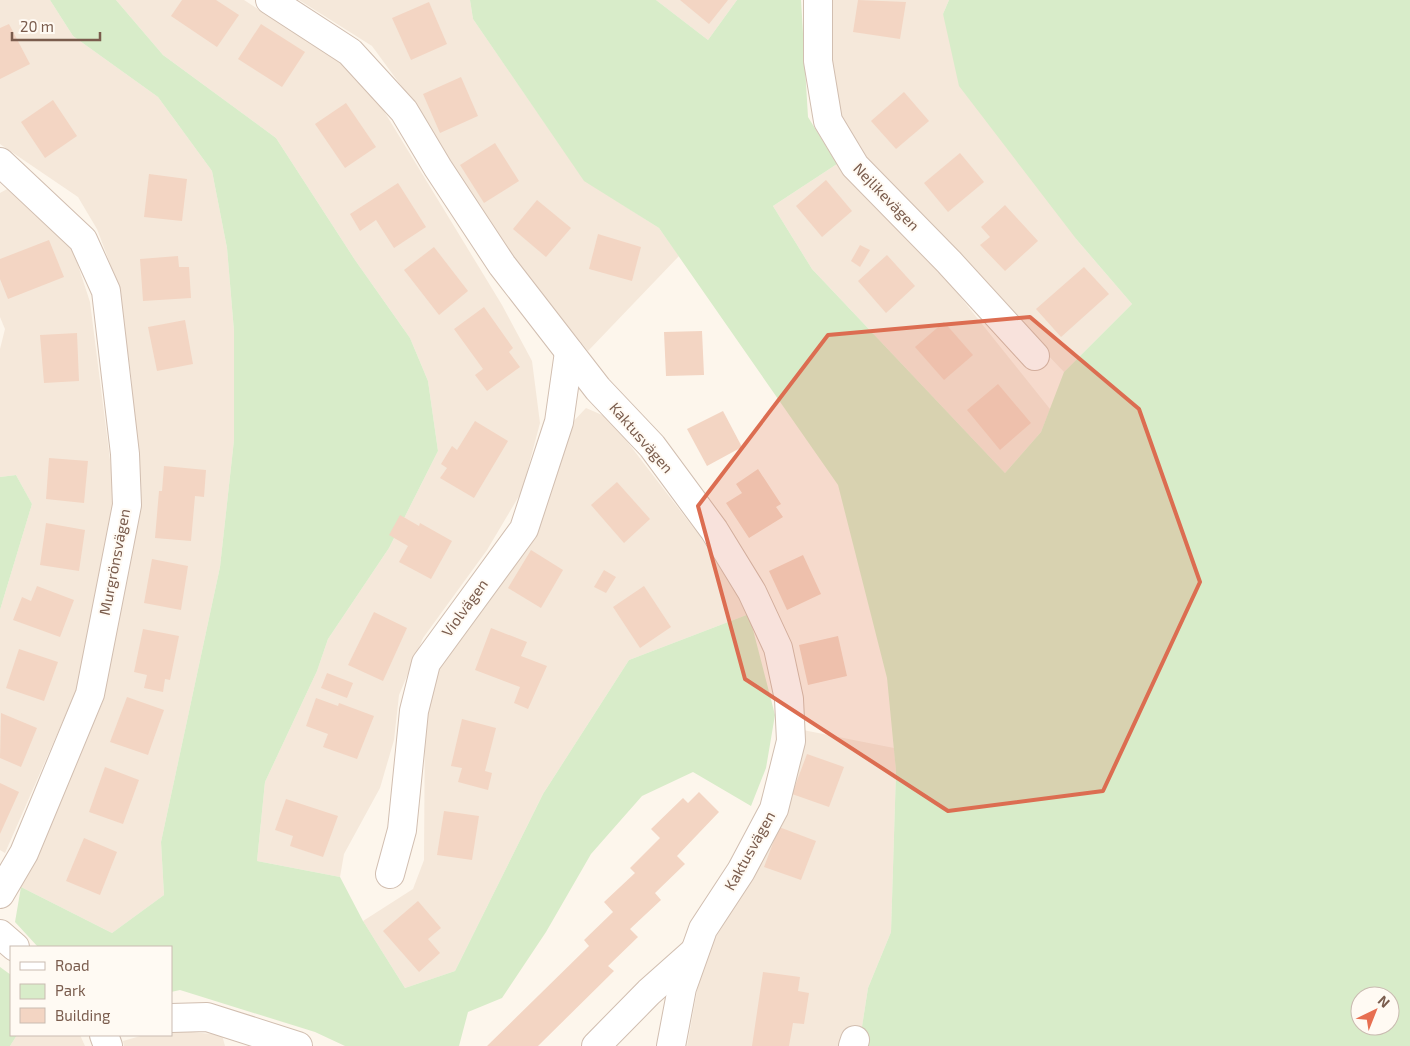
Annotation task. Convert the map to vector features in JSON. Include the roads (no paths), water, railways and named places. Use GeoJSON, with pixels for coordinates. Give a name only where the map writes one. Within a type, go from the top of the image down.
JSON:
{"type":"FeatureCollection","features":[{"type":"Feature","properties":{"kind":"street","name":"Kaktusvägen"},"geometry":{"type":"LineString","coordinates":[[270,0],[350,52],[399,104],[502,265],[598,390],[652,446],[714,530],[752,592],[778,648],[789,699],[791,741],[774,809],[741,871],[703,928],[682,988],[671,1046]]}},
{"type":"Feature","properties":{"kind":"street","name":"Nejlikevägen"},"geometry":{"type":"LineString","coordinates":[[818,0],[818,61],[828,121],[855,166],[950,262],[1035,356]]}},
{"type":"Feature","properties":{"kind":"street","name":"Murgrönsvägen"},"geometry":{"type":"LineString","coordinates":[[0,162],[83,240],[106,291],[124,444],[127,505],[90,694],[24,853],[0,894]]}},
{"type":"Feature","properties":{"kind":"street","name":"Violvägen"},"geometry":{"type":"LineString","coordinates":[[390,874],[402,830],[414,711],[426,662],[524,529],[559,422],[569,352]]}},
{"type":"Feature","properties":{"kind":"street"},"geometry":{"type":"LineString","coordinates":[[0,934],[14,946]]}},
{"type":"Feature","properties":{"kind":"street","name":"Kaktusvägen"},"geometry":{"type":"LineString","coordinates":[[596,1046],[649,992],[695,951]]}},
{"type":"Feature","properties":{"kind":"street"},"geometry":{"type":"LineString","coordinates":[[172,1018],[207,1018],[298,1046]]}}]}
